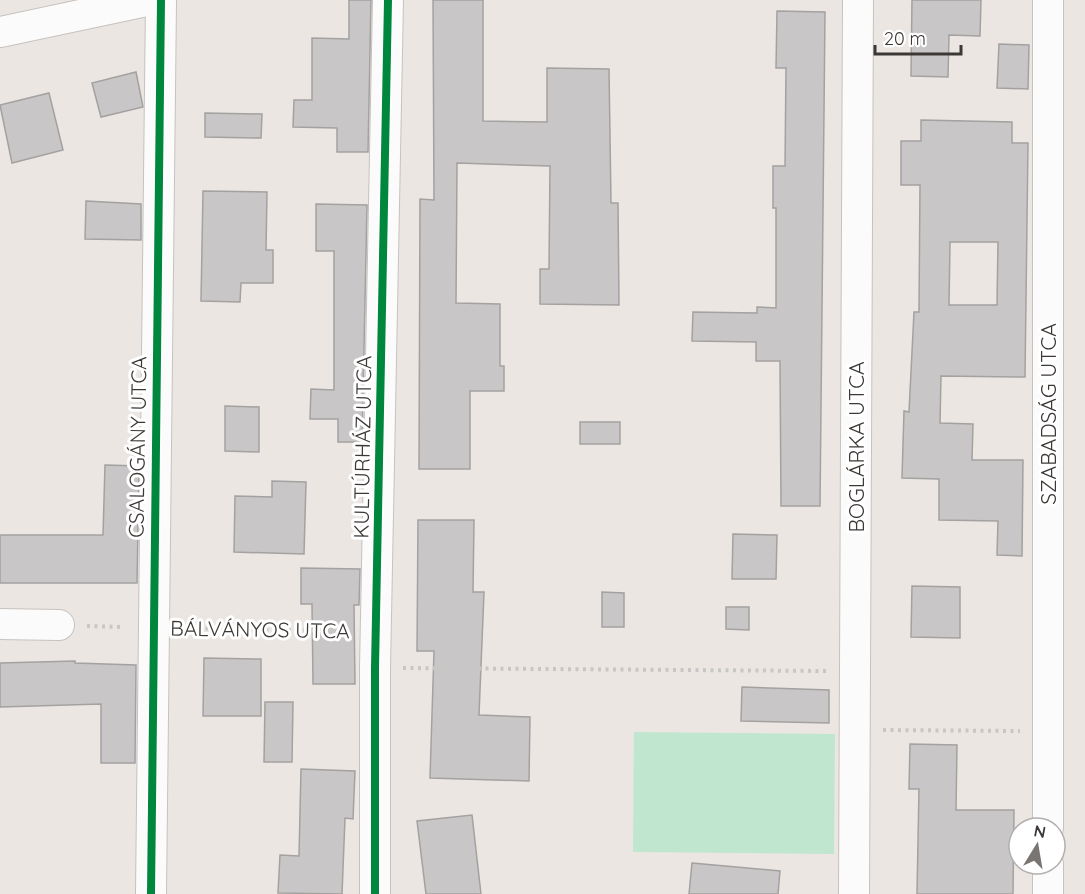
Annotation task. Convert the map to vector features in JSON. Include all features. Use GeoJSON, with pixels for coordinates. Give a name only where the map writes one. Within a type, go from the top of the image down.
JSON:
{"type":"FeatureCollection","features":[{"type":"Feature","properties":{"kind":"street"},"geometry":{"type":"LineString","coordinates":[[0,32],[151,0]]}},
{"type":"Feature","properties":{"kind":"street","name":"CSALOGÁNY UTCA"},"geometry":{"type":"LineString","coordinates":[[151,894],[161,0]]}},
{"type":"Feature","properties":{"kind":"street","name":"KULTÚRHÁZ UTCA"},"geometry":{"type":"LineString","coordinates":[[375,894],[375,668],[388,0]]}},
{"type":"Feature","properties":{"kind":"street","name":"BOGLÁRKA UTCA"},"geometry":{"type":"LineString","coordinates":[[854,894],[858,0]]}},
{"type":"Feature","properties":{"kind":"street","name":"SZABADSÁG UTCA"},"geometry":{"type":"LineString","coordinates":[[1048,0],[1048,816]]}},
{"type":"Feature","properties":{"kind":"street"},"geometry":{"type":"LineString","coordinates":[[0,624],[59,625]]}},
{"type":"Feature","properties":{"kind":"street"},"geometry":{"type":"LineString","coordinates":[[1048,876],[1048,894]]}},
{"type":"Feature","properties":{"kind":"path"},"geometry":{"type":"LineString","coordinates":[[375,668],[855,671]]}},
{"type":"Feature","properties":{"kind":"path"},"geometry":{"type":"LineString","coordinates":[[856,729],[1048,731]]}},
{"type":"Feature","properties":{"kind":"green space"},"geometry":{"type":"Polygon","coordinates":[[[634,732],[835,734],[834,854],[633,852],[634,732]]]}},
{"type":"Feature","properties":{"kind":"building"},"geometry":{"type":"Polygon","coordinates":[[[349,0],[371,0],[368,152],[337,152],[337,128],[293,127],[294,100],[312,100],[312,38],[349,39],[349,0]]]}},
{"type":"Feature","properties":{"kind":"building"},"geometry":{"type":"Polygon","coordinates":[[[433,0],[483,0],[483,121],[547,122],[547,68],[609,69],[611,203],[618,203],[619,305],[540,304],[540,269],[549,269],[550,166],[457,163],[456,303],[500,304],[500,366],[504,366],[504,391],[470,391],[470,469],[419,469],[420,199],[434,200],[433,0]]]}},
{"type":"Feature","properties":{"kind":"building"},"geometry":{"type":"Polygon","coordinates":[[[912,0],[981,0],[980,36],[949,35],[948,77],[911,76],[912,0]]]}},
{"type":"Feature","properties":{"kind":"building"},"geometry":{"type":"Polygon","coordinates":[[[777,11],[825,12],[820,506],[781,506],[780,361],[756,361],[756,342],[692,341],[693,312],[757,313],[757,307],[776,308],[776,208],[773,208],[773,166],[785,166],[786,68],[776,68],[777,11]]]}},
{"type":"Feature","properties":{"kind":"building"},"geometry":{"type":"Polygon","coordinates":[[[999,44],[1029,45],[1028,89],[997,88],[999,44]]]}},
{"type":"Feature","properties":{"kind":"building"},"geometry":{"type":"Polygon","coordinates":[[[136,72],[143,107],[101,117],[92,83],[136,72]]]}},
{"type":"Feature","properties":{"kind":"building"},"geometry":{"type":"Polygon","coordinates":[[[49,93],[63,150],[12,163],[0,105],[49,93]]]}},
{"type":"Feature","properties":{"kind":"building"},"geometry":{"type":"Polygon","coordinates":[[[205,113],[262,114],[261,138],[205,137],[205,113]]]}},
{"type":"Feature","properties":{"kind":"building"},"geometry":{"type":"Polygon","coordinates":[[[921,120],[1012,122],[1012,143],[1028,143],[1025,377],[941,376],[940,423],[973,424],[972,460],[1023,460],[1022,556],[997,555],[998,521],[939,520],[939,479],[902,478],[904,411],[909,412],[914,312],[919,312],[920,185],[901,185],[901,141],[921,141],[921,120]],[[950,242],[949,305],[997,305],[998,242],[950,242]]]}},
{"type":"Feature","properties":{"kind":"building"},"geometry":{"type":"Polygon","coordinates":[[[203,191],[267,192],[266,250],[273,250],[273,283],[241,283],[240,302],[201,301],[203,191]]]}},
{"type":"Feature","properties":{"kind":"building"},"geometry":{"type":"Polygon","coordinates":[[[86,201],[141,204],[141,240],[85,239],[86,201]]]}},
{"type":"Feature","properties":{"kind":"building"},"geometry":{"type":"Polygon","coordinates":[[[316,204],[367,205],[362,442],[338,442],[338,419],[310,419],[311,389],[334,390],[334,251],[316,251],[316,204]]]}},
{"type":"Feature","properties":{"kind":"building"},"geometry":{"type":"Polygon","coordinates":[[[225,406],[259,407],[259,452],[225,451],[225,406]]]}},
{"type":"Feature","properties":{"kind":"building"},"geometry":{"type":"Polygon","coordinates":[[[580,422],[620,422],[620,444],[580,444],[580,422]]]}},
{"type":"Feature","properties":{"kind":"building"},"geometry":{"type":"Polygon","coordinates":[[[105,465],[139,466],[137,583],[0,583],[0,535],[103,535],[105,465]]]}},
{"type":"Feature","properties":{"kind":"building"},"geometry":{"type":"Polygon","coordinates":[[[272,481],[306,482],[304,554],[234,552],[235,496],[272,497],[272,481]]]}},
{"type":"Feature","properties":{"kind":"building"},"geometry":{"type":"Polygon","coordinates":[[[418,520],[474,520],[473,592],[484,592],[479,715],[530,717],[529,781],[430,778],[434,651],[417,651],[418,520]]]}},
{"type":"Feature","properties":{"kind":"building"},"geometry":{"type":"Polygon","coordinates":[[[733,534],[777,535],[776,579],[732,579],[733,534]]]}},
{"type":"Feature","properties":{"kind":"building"},"geometry":{"type":"Polygon","coordinates":[[[301,568],[360,569],[359,605],[354,605],[355,684],[313,684],[312,604],[301,604],[301,568]]]}},
{"type":"Feature","properties":{"kind":"building"},"geometry":{"type":"Polygon","coordinates":[[[912,586],[960,587],[960,638],[911,637],[912,586]]]}},
{"type":"Feature","properties":{"kind":"building"},"geometry":{"type":"Polygon","coordinates":[[[602,592],[624,593],[624,627],[602,627],[602,592]]]}},
{"type":"Feature","properties":{"kind":"building"},"geometry":{"type":"Polygon","coordinates":[[[726,607],[749,607],[749,630],[726,629],[726,607]]]}},
{"type":"Feature","properties":{"kind":"building"},"geometry":{"type":"Polygon","coordinates":[[[204,658],[261,659],[261,716],[203,716],[204,658]]]}},
{"type":"Feature","properties":{"kind":"building"},"geometry":{"type":"Polygon","coordinates":[[[75,661],[75,663],[136,665],[135,763],[101,763],[101,704],[0,707],[0,663],[75,661]]]}},
{"type":"Feature","properties":{"kind":"building"},"geometry":{"type":"Polygon","coordinates":[[[742,687],[829,690],[829,723],[741,721],[742,687]]]}},
{"type":"Feature","properties":{"kind":"building"},"geometry":{"type":"Polygon","coordinates":[[[265,702],[293,702],[292,762],[264,762],[265,702]]]}},
{"type":"Feature","properties":{"kind":"building"},"geometry":{"type":"Polygon","coordinates":[[[910,744],[957,745],[956,810],[1014,810],[1014,816],[1007,816],[1007,876],[1013,876],[1013,894],[917,894],[919,789],[909,789],[910,744]]]}},
{"type":"Feature","properties":{"kind":"building"},"geometry":{"type":"Polygon","coordinates":[[[301,769],[355,771],[353,819],[345,818],[342,894],[278,893],[280,855],[299,856],[301,769]]]}},
{"type":"Feature","properties":{"kind":"building"},"geometry":{"type":"Polygon","coordinates":[[[472,815],[481,894],[426,894],[417,821],[472,815]]]}},
{"type":"Feature","properties":{"kind":"building"},"geometry":{"type":"Polygon","coordinates":[[[692,863],[780,871],[778,894],[689,894],[692,863]]]}},
{"type":"Feature","properties":{"kind":"cycle path"},"geometry":{"type":"LineString","coordinates":[[151,894],[161,0]]}},
{"type":"Feature","properties":{"kind":"cycle path"},"geometry":{"type":"LineString","coordinates":[[375,894],[375,668],[388,0]]}}]}
